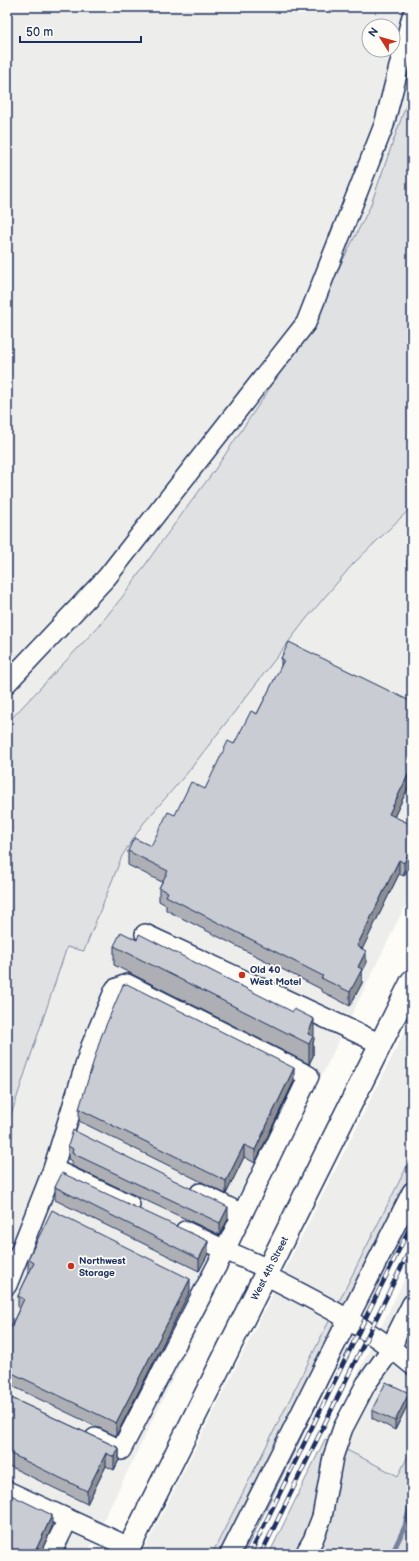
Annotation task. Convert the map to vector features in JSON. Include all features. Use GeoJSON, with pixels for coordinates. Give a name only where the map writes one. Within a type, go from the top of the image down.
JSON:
{"type":"FeatureCollection","features":[{"type":"Feature","properties":{"kind":"main road","name":"West 4th Street"},"geometry":{"type":"LineString","coordinates":[[127,1551],[412,981]]}},
{"type":"Feature","properties":{"kind":"lane"},"geometry":{"type":"LineString","coordinates":[[7,683],[107,577],[306,323],[384,125],[412,16]]}},
{"type":"Feature","properties":{"kind":"lane"},"geometry":{"type":"LineString","coordinates":[[145,934],[381,1044]]}},
{"type":"Feature","properties":{"kind":"lane"},"geometry":{"type":"LineString","coordinates":[[7,1285],[46,1207],[53,1169],[73,1131],[91,1046],[115,989],[127,984],[309,1076],[225,1250],[199,1284],[121,1450],[78,1430]]}},
{"type":"Feature","properties":{"kind":"lane"},"geometry":{"type":"LineString","coordinates":[[53,1169],[143,1211]]}},
{"type":"Feature","properties":{"kind":"lane"},"geometry":{"type":"LineString","coordinates":[[186,1186],[242,1214]]}},
{"type":"Feature","properties":{"kind":"lane"},"geometry":{"type":"LineString","coordinates":[[230,1554],[299,1414],[349,1320],[412,1192]]}},
{"type":"Feature","properties":{"kind":"lane"},"geometry":{"type":"LineString","coordinates":[[171,1224],[266,1272],[349,1320],[392,1348],[412,1365]]}},
{"type":"Feature","properties":{"kind":"lane"},"geometry":{"type":"LineString","coordinates":[[305,1554],[314,1540],[322,1517],[333,1457],[343,1428],[366,1384],[392,1348],[397,1334],[412,1304]]}},
{"type":"Feature","properties":{"kind":"lane"},"geometry":{"type":"LineString","coordinates":[[7,1491],[68,1519],[127,1551]]}},
{"type":"Feature","properties":{"kind":"lane"},"geometry":{"type":"LineString","coordinates":[[51,1554],[68,1519]]}},
{"type":"Feature","properties":{"kind":"shaded area"},"geometry":{"type":"Polygon","coordinates":[[[7,7],[412,7],[412,88],[370,207],[321,303],[282,370],[214,471],[127,591],[96,629],[7,723],[7,7]]]}},
{"type":"Feature","properties":{"kind":"shaded area"},"geometry":{"type":"Polygon","coordinates":[[[412,88],[412,507],[353,564],[307,618],[188,772],[143,824],[122,856],[84,951],[67,947],[7,1127],[7,723],[96,629],[127,591],[214,471],[282,370],[321,303],[370,207],[412,88]]]}},
{"type":"Feature","properties":{"kind":"shaded area"},"geometry":{"type":"Polygon","coordinates":[[[412,507],[412,892],[87,1554],[7,1554],[7,1127],[67,947],[84,951],[122,856],[143,824],[188,772],[307,618],[353,564],[412,507]]]}},
{"type":"Feature","properties":{"kind":"shaded area"},"geometry":{"type":"Polygon","coordinates":[[[412,1017],[412,1156],[212,1554],[142,1554],[412,1017]]]}},
{"type":"Feature","properties":{"kind":"shaded area"},"geometry":{"type":"Polygon","coordinates":[[[412,1156],[412,1211],[244,1554],[212,1554],[412,1156]]]}},
{"type":"Feature","properties":{"kind":"shaded area"},"geometry":{"type":"Polygon","coordinates":[[[412,1264],[412,1448],[398,1476],[325,1439],[412,1264]]]}},
{"type":"Feature","properties":{"kind":"shaded area"},"geometry":{"type":"Polygon","coordinates":[[[325,1439],[398,1476],[412,1448],[412,1554],[269,1554],[325,1439]]]}},
{"type":"Feature","properties":{"kind":"building"},"geometry":{"type":"Polygon","coordinates":[[[412,555],[412,565],[407,560],[412,555]]]}},
{"type":"Feature","properties":{"kind":"building"},"geometry":{"type":"Polygon","coordinates":[[[289,642],[412,702],[412,774],[409,773],[389,814],[412,825],[412,846],[404,863],[399,860],[357,946],[366,951],[358,967],[362,969],[350,992],[321,978],[323,976],[166,896],[168,892],[159,888],[168,871],[128,851],[134,838],[151,846],[168,812],[175,815],[191,782],[205,789],[228,741],[234,744],[251,711],[257,714],[284,660],[281,658],[289,642]]]}},
{"type":"Feature","properties":{"kind":"building"},"geometry":{"type":"Polygon","coordinates":[[[121,932],[137,940],[139,934],[293,1012],[294,1009],[314,1019],[308,1034],[313,1036],[309,1044],[114,946],[121,932]]]}},
{"type":"Feature","properties":{"kind":"building"},"geometry":{"type":"Polygon","coordinates":[[[127,984],[294,1068],[255,1150],[244,1145],[226,1181],[79,1109],[101,1037],[123,985],[127,984]]]}},
{"type":"Feature","properties":{"kind":"building"},"geometry":{"type":"Polygon","coordinates":[[[73,1130],[228,1207],[220,1223],[72,1153],[73,1149],[68,1146],[73,1130]]]}},
{"type":"Feature","properties":{"kind":"building"},"geometry":{"type":"Polygon","coordinates":[[[62,1173],[208,1241],[199,1259],[55,1187],[62,1173]]]}},
{"type":"Feature","properties":{"kind":"building"},"geometry":{"type":"Polygon","coordinates":[[[52,1210],[190,1279],[116,1423],[12,1373],[7,1374],[7,1335],[24,1299],[18,1296],[34,1263],[28,1259],[52,1210]]]}},
{"type":"Feature","properties":{"kind":"building"},"geometry":{"type":"Polygon","coordinates":[[[386,1382],[409,1393],[395,1421],[372,1410],[386,1382]]]}},
{"type":"Feature","properties":{"kind":"building"},"geometry":{"type":"Polygon","coordinates":[[[7,1396],[119,1448],[114,1457],[106,1453],[87,1491],[7,1452],[7,1396]]]}},
{"type":"Feature","properties":{"kind":"building"},"geometry":{"type":"Polygon","coordinates":[[[7,1493],[52,1515],[34,1554],[15,1554],[7,1550],[7,1493]]]}},
{"type":"Feature","properties":{"kind":"waterway"},"geometry":{"type":"LineString","coordinates":[[392,1554],[405,1526],[412,1498]]}},
{"type":"Feature","properties":{"kind":"railway"},"geometry":{"type":"LineString","coordinates":[[250,1554],[412,1223]]}},
{"type":"Feature","properties":{"kind":"railway"},"geometry":{"type":"LineString","coordinates":[[261,1554],[412,1245]]}},
{"type":"Feature","properties":{"kind":"place","name":"Old 40 West Motel"},"geometry":{"type":"Point","coordinates":[242,975]}},
{"type":"Feature","properties":{"kind":"place","name":"Northwest Storage"},"geometry":{"type":"Point","coordinates":[71,1266]}}]}
